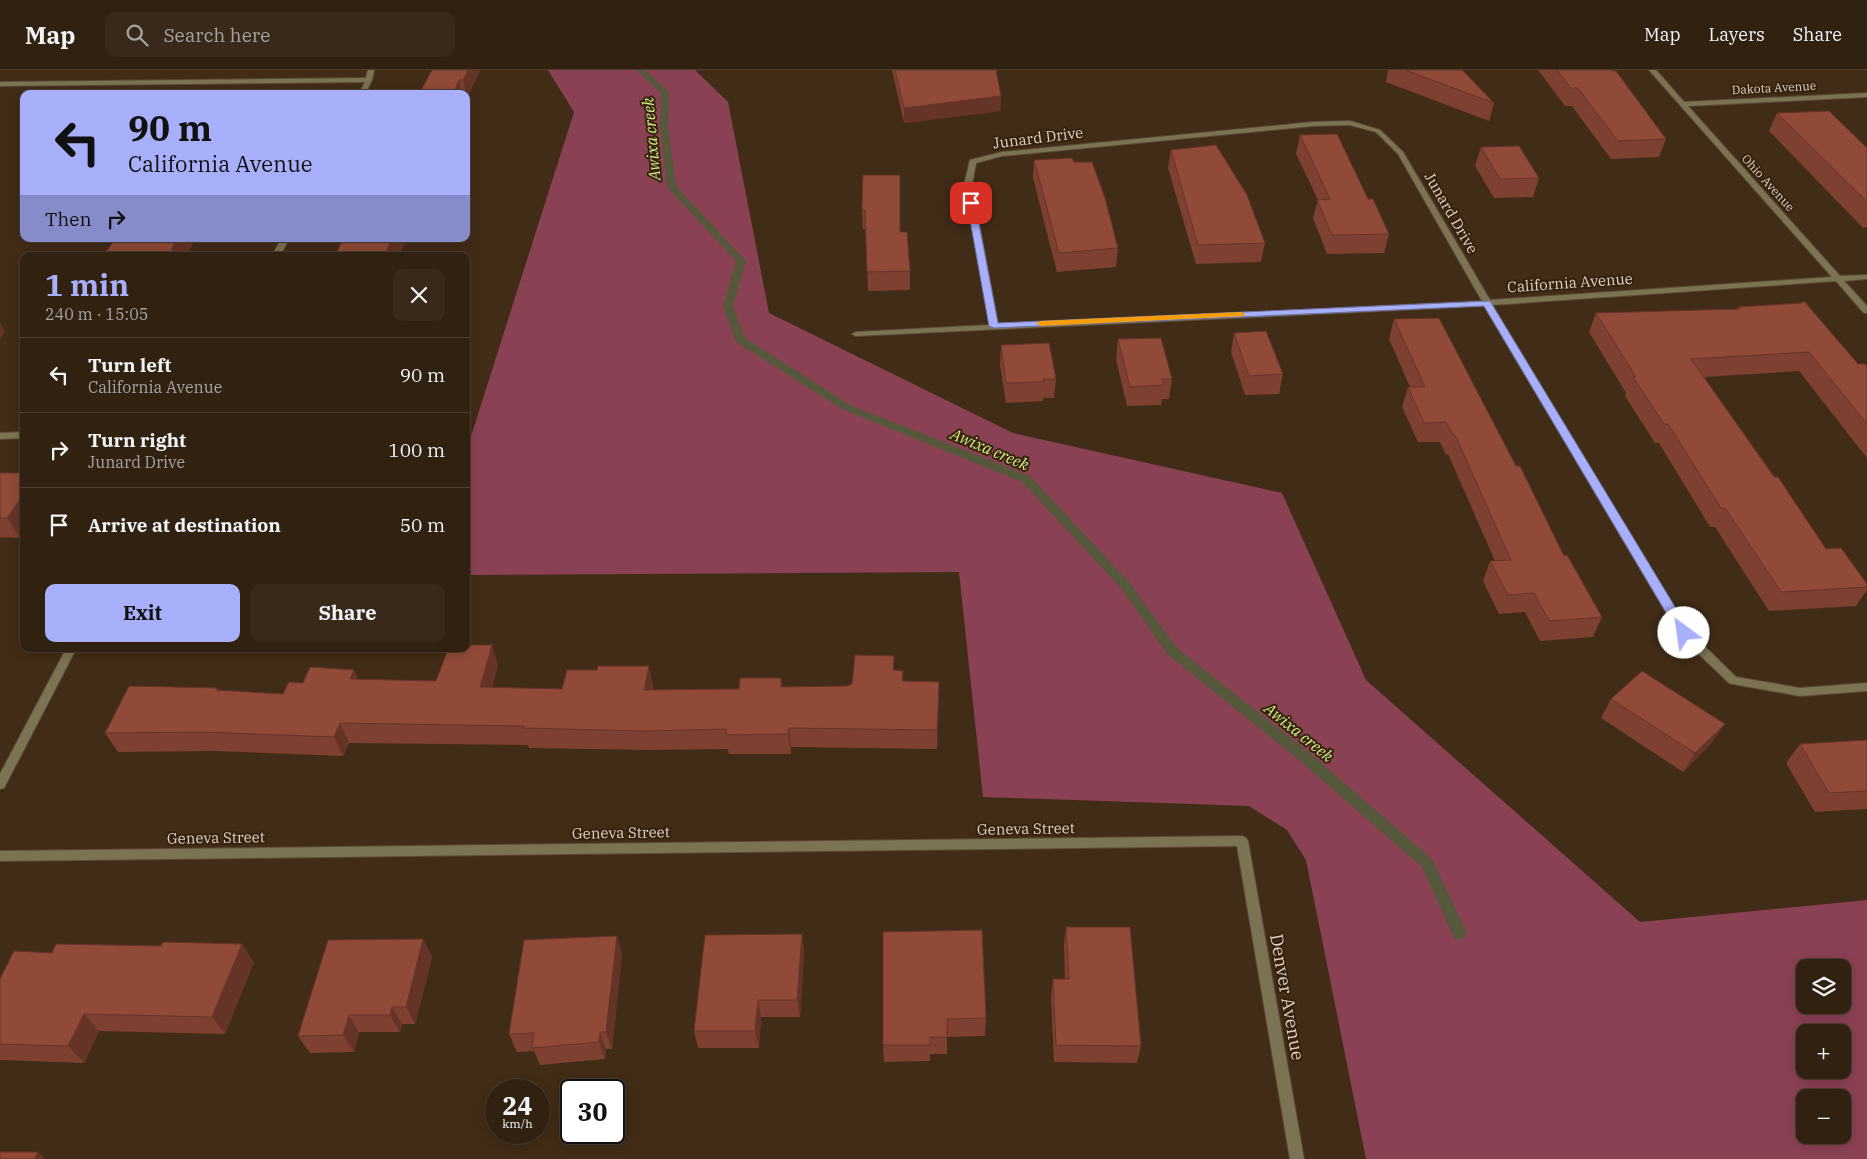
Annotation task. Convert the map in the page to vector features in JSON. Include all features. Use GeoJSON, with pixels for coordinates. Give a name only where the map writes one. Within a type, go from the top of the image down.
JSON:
{"type":"FeatureCollection","features":[{"type":"Feature","properties":{"kind":"street"},"geometry":{"type":"LineString","coordinates":[[364,90],[371,70]]}},
{"type":"Feature","properties":{"kind":"street","name":"Ohio Avenue"},"geometry":{"type":"LineString","coordinates":[[1652,70],[1867,311]]}},
{"type":"Feature","properties":{"kind":"street"},"geometry":{"type":"LineString","coordinates":[[0,84],[369,80]]}},
{"type":"Feature","properties":{"kind":"street","name":"Dakota Avenue"},"geometry":{"type":"LineString","coordinates":[[1682,104],[1867,95]]}},
{"type":"Feature","properties":{"kind":"street","name":"Junard Drive"},"geometry":{"type":"LineString","coordinates":[[994,326],[968,185],[973,162],[1002,154],[1314,124],[1350,124],[1378,131],[1401,153],[1487,303],[1684,633],[1732,680],[1800,692],[1867,687]]}},
{"type":"Feature","properties":{"kind":"street","name":"California Avenue"},"geometry":{"type":"LineString","coordinates":[[856,334],[1487,303],[1867,277]]}},
{"type":"Feature","properties":{"kind":"street"},"geometry":{"type":"LineString","coordinates":[[0,436],[20,435]]}},
{"type":"Feature","properties":{"kind":"street"},"geometry":{"type":"LineString","coordinates":[[0,785],[69,652]]}},
{"type":"Feature","properties":{"kind":"street","name":"Geneva Street"},"geometry":{"type":"LineString","coordinates":[[0,856],[1242,841]]}},
{"type":"Feature","properties":{"kind":"street","name":"Denver Avenue"},"geometry":{"type":"LineString","coordinates":[[1242,841],[1297,1159]]}},
{"type":"Feature","properties":{"kind":"shaded area"},"geometry":{"type":"Polygon","coordinates":[[[548,70],[695,70],[728,102],[769,313],[1013,433],[1282,493],[1366,680],[1640,922],[1867,900],[1867,1159],[1366,1159],[1306,860],[1287,830],[1249,806],[983,797],[959,572],[470,575],[470,439],[574,112],[548,70]]]}},
{"type":"Feature","properties":{"kind":"building"},"geometry":{"type":"Polygon","coordinates":[[[432,70],[468,70],[463,80],[459,80],[455,90],[421,90],[432,70]]]}},
{"type":"Feature","properties":{"kind":"building"},"geometry":{"type":"Polygon","coordinates":[[[895,70],[996,70],[1001,96],[904,108],[895,70]]]}},
{"type":"Feature","properties":{"kind":"building"},"geometry":{"type":"Polygon","coordinates":[[[1405,70],[1462,70],[1494,103],[1405,70]]]}},
{"type":"Feature","properties":{"kind":"building"},"geometry":{"type":"Polygon","coordinates":[[[1557,70],[1616,71],[1666,139],[1618,141],[1578,88],[1571,88],[1557,70]]]}},
{"type":"Feature","properties":{"kind":"building"},"geometry":{"type":"Polygon","coordinates":[[[1829,111],[1867,148],[1867,202],[1777,113],[1829,111]]]}},
{"type":"Feature","properties":{"kind":"building"},"geometry":{"type":"Polygon","coordinates":[[[1337,134],[1368,199],[1373,199],[1389,234],[1332,235],[1317,200],[1330,199],[1300,135],[1337,134]]]}},
{"type":"Feature","properties":{"kind":"building"},"geometry":{"type":"Polygon","coordinates":[[[1216,145],[1247,195],[1265,243],[1198,245],[1171,150],[1216,145]]]}},
{"type":"Feature","properties":{"kind":"building"},"geometry":{"type":"Polygon","coordinates":[[[1519,146],[1539,178],[1500,179],[1481,147],[1519,146]]]}},
{"type":"Feature","properties":{"kind":"building"},"geometry":{"type":"Polygon","coordinates":[[[1072,158],[1074,162],[1092,162],[1105,198],[1118,248],[1059,253],[1034,160],[1072,158]]]}},
{"type":"Feature","properties":{"kind":"building"},"geometry":{"type":"Polygon","coordinates":[[[863,175],[900,175],[900,232],[907,232],[910,271],[867,272],[865,210],[862,210],[863,175]]]}},
{"type":"Feature","properties":{"kind":"building"},"geometry":{"type":"Polygon","coordinates":[[[113,242],[176,242],[171,249],[173,249],[171,252],[106,252],[113,242]]]}},
{"type":"Feature","properties":{"kind":"building"},"geometry":{"type":"Polygon","coordinates":[[[342,242],[391,242],[386,252],[337,252],[342,242]]]}},
{"type":"Feature","properties":{"kind":"building"},"geometry":{"type":"Polygon","coordinates":[[[1804,301],[1858,364],[1865,364],[1867,366],[1867,424],[1809,352],[1691,359],[1774,477],[1778,477],[1826,549],[1841,548],[1867,584],[1867,587],[1781,592],[1725,508],[1721,508],[1668,424],[1664,424],[1633,377],[1636,377],[1596,313],[1740,309],[1738,307],[1801,303],[1804,301]]]}},
{"type":"Feature","properties":{"kind":"building"},"geometry":{"type":"Polygon","coordinates":[[[1439,318],[1516,466],[1520,466],[1564,556],[1567,555],[1602,617],[1549,621],[1534,593],[1508,595],[1490,561],[1511,560],[1455,435],[1453,435],[1446,422],[1424,423],[1408,387],[1425,387],[1394,319],[1439,318]]]}},
{"type":"Feature","properties":{"kind":"building"},"geometry":{"type":"Polygon","coordinates":[[[1266,331],[1283,374],[1249,376],[1234,333],[1266,331]]]}},
{"type":"Feature","properties":{"kind":"building"},"geometry":{"type":"Polygon","coordinates":[[[1161,338],[1172,379],[1162,379],[1163,385],[1130,387],[1118,339],[1161,338]]]}},
{"type":"Feature","properties":{"kind":"building"},"geometry":{"type":"Polygon","coordinates":[[[1049,343],[1056,379],[1043,379],[1044,382],[1006,383],[1001,345],[1049,343]]]}},
{"type":"Feature","properties":{"kind":"building"},"geometry":{"type":"Polygon","coordinates":[[[0,473],[20,473],[20,500],[7,518],[0,518],[0,473]]]}},
{"type":"Feature","properties":{"kind":"building"},"geometry":{"type":"Polygon","coordinates":[[[470,645],[492,645],[480,687],[562,689],[567,670],[597,670],[598,666],[649,666],[644,690],[739,689],[740,678],[781,678],[781,687],[847,686],[852,684],[855,655],[894,656],[893,670],[903,671],[902,681],[939,682],[937,730],[789,728],[788,734],[726,735],[726,729],[645,731],[523,728],[524,726],[340,723],[334,737],[203,732],[105,733],[129,686],[217,688],[216,690],[283,694],[289,682],[303,683],[310,667],[354,670],[350,679],[436,681],[447,652],[470,652],[470,645]]]}},
{"type":"Feature","properties":{"kind":"building"},"geometry":{"type":"Polygon","coordinates":[[[1642,671],[1725,724],[1695,753],[1611,699],[1642,671]]]}},
{"type":"Feature","properties":{"kind":"building"},"geometry":{"type":"Polygon","coordinates":[[[1867,740],[1867,791],[1829,793],[1800,744],[1867,740]]]}},
{"type":"Feature","properties":{"kind":"building"},"geometry":{"type":"Polygon","coordinates":[[[1066,927],[1130,927],[1141,1046],[1056,1045],[1053,979],[1069,979],[1066,927]]]}},
{"type":"Feature","properties":{"kind":"building"},"geometry":{"type":"Polygon","coordinates":[[[982,930],[986,1018],[947,1019],[947,1037],[930,1037],[930,1045],[883,1045],[883,932],[982,930]]]}},
{"type":"Feature","properties":{"kind":"building"},"geometry":{"type":"Polygon","coordinates":[[[802,934],[797,1000],[758,1000],[755,1031],[694,1031],[705,935],[802,934]]]}},
{"type":"Feature","properties":{"kind":"building"},"geometry":{"type":"Polygon","coordinates":[[[617,936],[606,1032],[600,1032],[599,1042],[532,1048],[534,1033],[509,1034],[524,940],[617,936]]]}},
{"type":"Feature","properties":{"kind":"building"},"geometry":{"type":"Polygon","coordinates":[[[423,939],[406,1007],[392,1007],[390,1015],[349,1015],[343,1035],[298,1036],[328,940],[423,939]]]}},
{"type":"Feature","properties":{"kind":"building"},"geometry":{"type":"Polygon","coordinates":[[[163,942],[242,944],[212,1017],[84,1014],[68,1046],[0,1044],[0,979],[14,951],[52,953],[56,944],[161,946],[163,942]]]}},
{"type":"Feature","properties":{"kind":"building"},"geometry":{"type":"Polygon","coordinates":[[[0,1152],[38,1152],[35,1159],[0,1159],[0,1152]]]}},
{"type":"Feature","properties":{"kind":"waterway","name":"Awixa creek"},"geometry":{"type":"LineString","coordinates":[[640,70],[665,92],[664,126],[672,187],[741,261],[728,306],[740,340],[846,407],[1026,479],[1125,585],[1172,651],[1305,757],[1427,863],[1459,933]]}},
{"type":"Feature","properties":{"kind":"slow traffic"},"geometry":{"type":"LineString","coordinates":[[1041,323],[1241,314]]}},
{"type":"Feature","properties":{"kind":"route"},"geometry":{"type":"LineString","coordinates":[[971,203],[994,326],[1487,303],[1684,633]]}}]}
